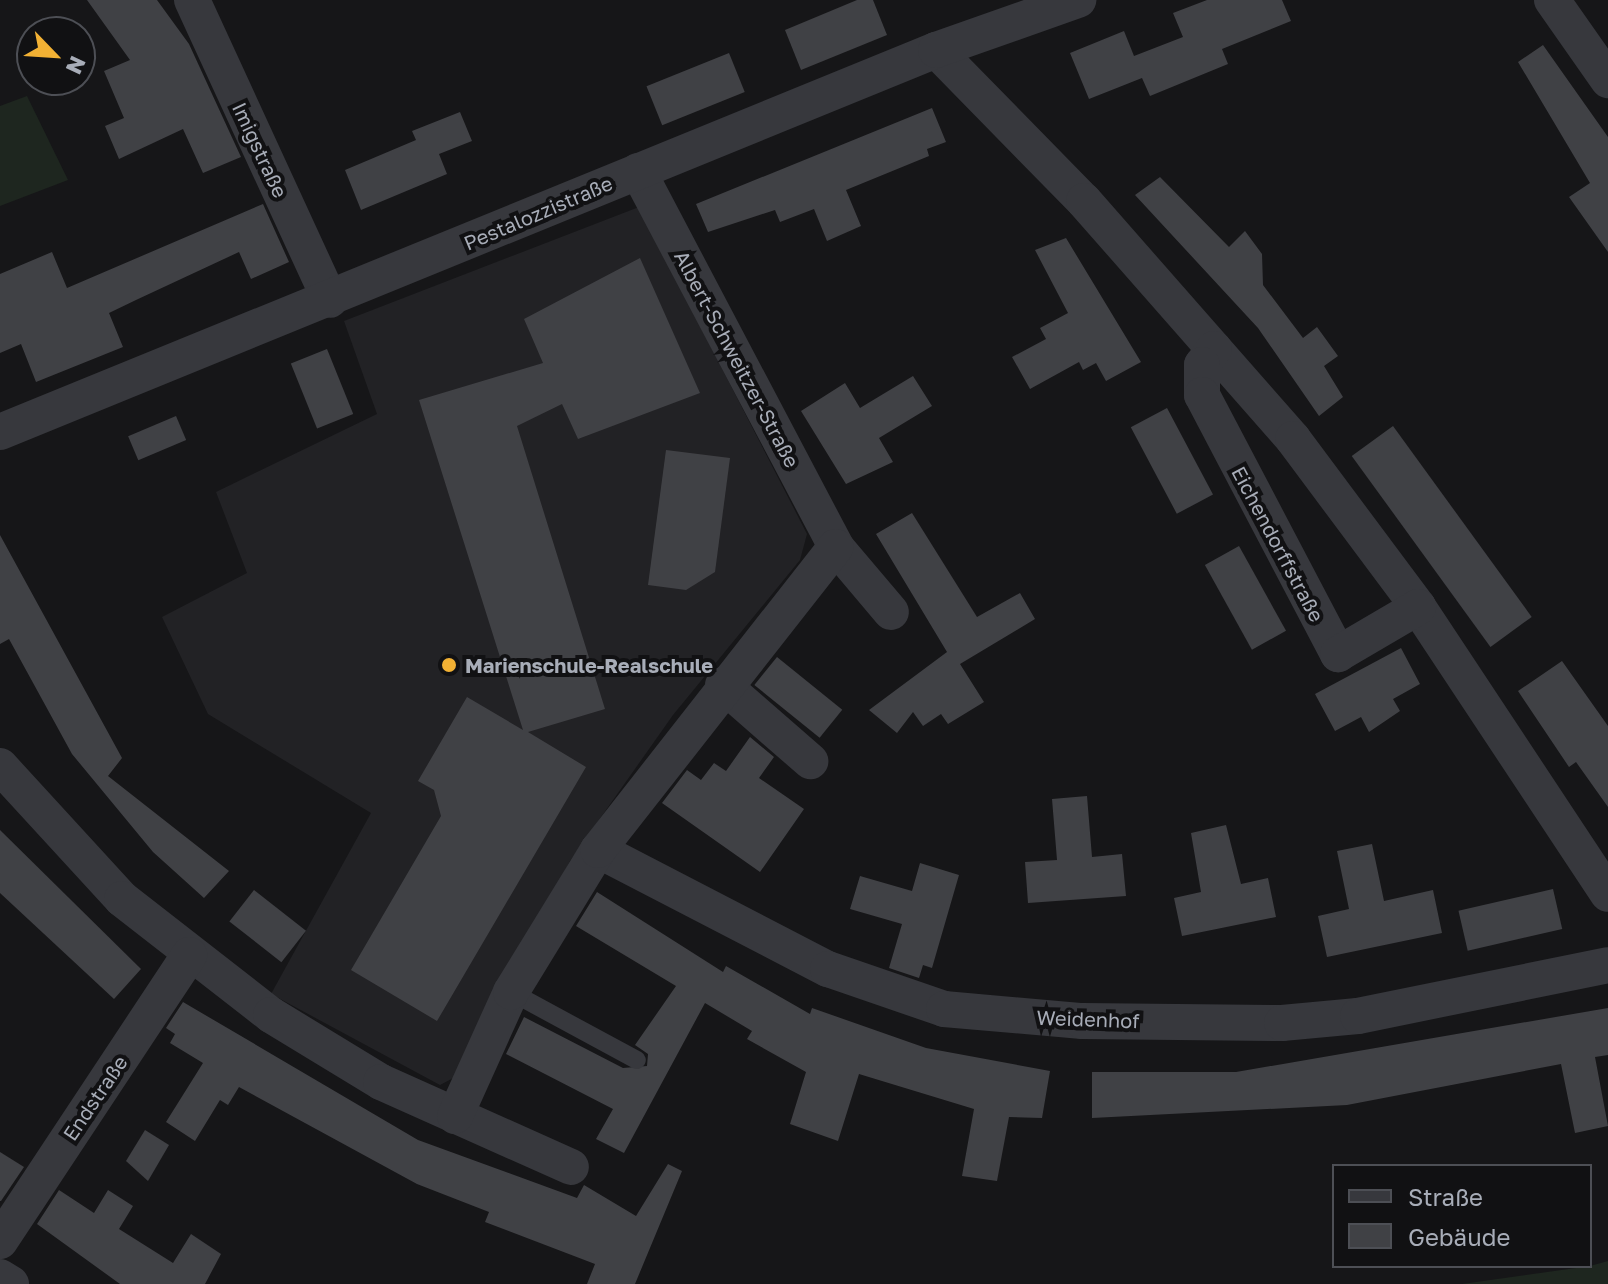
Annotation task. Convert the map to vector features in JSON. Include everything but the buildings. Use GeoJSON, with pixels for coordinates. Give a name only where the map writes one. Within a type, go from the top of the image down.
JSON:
{"type":"FeatureCollection","features":[{"type":"Feature","properties":{"kind":"street","name":"Imigstraße"},"geometry":{"type":"LineString","coordinates":[[192,0],[330,300]]}},
{"type":"Feature","properties":{"kind":"street","name":"Pestalozzistraße"},"geometry":{"type":"LineString","coordinates":[[0,432],[330,300],[936,50],[1078,0]]}},
{"type":"Feature","properties":{"kind":"street"},"geometry":{"type":"LineString","coordinates":[[1552,0],[1608,80]]}},
{"type":"Feature","properties":{"kind":"street"},"geometry":{"type":"LineString","coordinates":[[936,50],[1214,349],[1293,439],[1418,607],[1608,894]]}},
{"type":"Feature","properties":{"kind":"street","name":"Albert-Schweitzer-Straße"},"geometry":{"type":"LineString","coordinates":[[638,171],[836,547],[891,612]]}},
{"type":"Feature","properties":{"kind":"street","name":"Eichendorffstraße"},"geometry":{"type":"LineString","coordinates":[[1214,349],[1202,365],[1202,395],[1338,654],[1418,607]]}},
{"type":"Feature","properties":{"kind":"street"},"geometry":{"type":"LineString","coordinates":[[455,1116],[511,992],[598,850],[723,685],[836,547]]}},
{"type":"Feature","properties":{"kind":"street"},"geometry":{"type":"LineString","coordinates":[[723,685],[810,761]]}},
{"type":"Feature","properties":{"kind":"street"},"geometry":{"type":"LineString","coordinates":[[0,766],[122,899],[189,955],[369,1075],[571,1167]]}},
{"type":"Feature","properties":{"kind":"street","name":"Weidenhof"},"geometry":{"type":"LineString","coordinates":[[598,850],[677,898],[828,969],[944,1009],[1082,1021],[1282,1023],[1358,1016],[1608,965]]}},
{"type":"Feature","properties":{"kind":"street","name":"Endstraße"},"geometry":{"type":"LineString","coordinates":[[0,1241],[189,955]]}},
{"type":"Feature","properties":{"kind":"street"},"geometry":{"type":"LineString","coordinates":[[0,1277],[11,1284]]}},
{"type":"Feature","properties":{"kind":"lane"},"geometry":{"type":"LineString","coordinates":[[511,992],[637,1060]]}},
{"type":"Feature","properties":{"kind":"shaded area"},"geometry":{"type":"Polygon","coordinates":[[[27,96],[68,180],[0,206],[0,106],[27,96]]]}},
{"type":"Feature","properties":{"kind":"shaded area","name":"Marienschule-Realschule"},"geometry":{"type":"Polygon","coordinates":[[[639,207],[807,534],[800,560],[673,715],[570,861],[457,1076],[440,1085],[271,994],[371,813],[208,714],[162,617],[247,573],[216,492],[377,414],[344,321],[639,207]]]}},
{"type":"Feature","properties":{"kind":"shaded area"},"geometry":{"type":"Polygon","coordinates":[[[1608,1261],[1608,1284],[1462,1284],[1592,1268],[1608,1261]]]}},
{"type":"Feature","properties":{"kind":"place","name":"Marienschule-Realschule"},"geometry":{"type":"Point","coordinates":[449,665]}}]}
